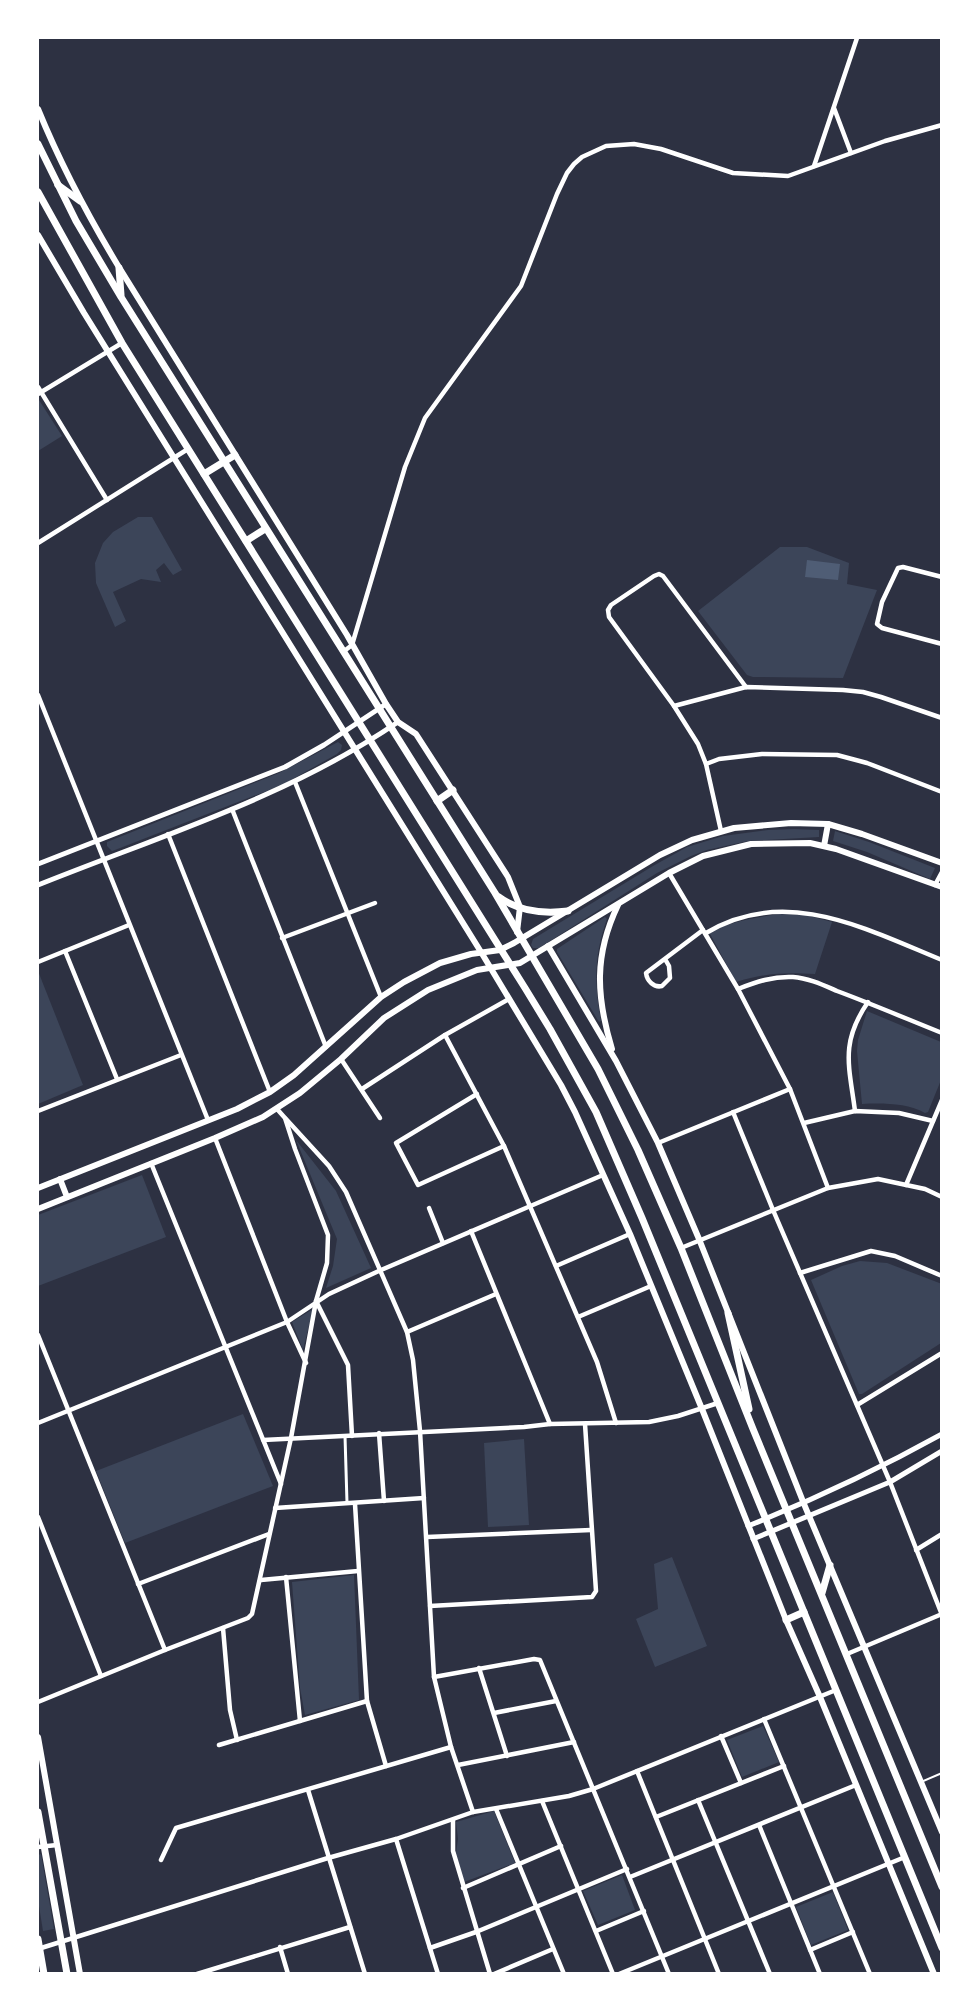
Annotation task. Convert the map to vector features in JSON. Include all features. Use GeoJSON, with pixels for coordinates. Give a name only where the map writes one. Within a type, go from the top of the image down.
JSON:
{"type":"FeatureCollection","features":[{"type":"Feature","properties":{"kind":"main road"},"geometry":{"type":"LineString","coordinates":[[38,109],[80,201],[119,268],[352,645],[386,704],[398,722],[416,734],[508,877],[520,907],[519,936]]}},
{"type":"Feature","properties":{"kind":"main road"},"geometry":{"type":"LineString","coordinates":[[38,144],[76,221],[121,297],[495,894],[598,1069],[638,1150],[681,1248],[942,1887]]}},
{"type":"Feature","properties":{"kind":"main road"},"geometry":{"type":"LineString","coordinates":[[57,184],[80,201]]}},
{"type":"Feature","properties":{"kind":"main road"},"geometry":{"type":"LineString","coordinates":[[38,192],[122,343],[550,1029],[596,1112],[642,1218],[942,1948]]}},
{"type":"Feature","properties":{"kind":"main road"},"geometry":{"type":"LineString","coordinates":[[38,235],[561,1085],[630,1234],[786,1620],[820,1696],[934,1974]]}},
{"type":"Feature","properties":{"kind":"main road"},"geometry":{"type":"LineString","coordinates":[[119,268],[121,297]]}},
{"type":"Feature","properties":{"kind":"main road"},"geometry":{"type":"LineString","coordinates":[[204,474],[235,455]]}},
{"type":"Feature","properties":{"kind":"main road"},"geometry":{"type":"LineString","coordinates":[[246,541],[265,529]]}},
{"type":"Feature","properties":{"kind":"main road"},"geometry":{"type":"LineString","coordinates":[[437,801],[453,790]]}},
{"type":"Feature","properties":{"kind":"main road"},"geometry":{"type":"LineString","coordinates":[[38,1188],[237,1109],[270,1092],[284,1084],[381,997],[404,982],[431,967],[458,957],[500,950],[519,936],[568,911],[660,855],[692,840],[721,831],[756,825],[791,822],[828,824],[862,834],[942,864]]}},
{"type":"Feature","properties":{"kind":"main road"},"geometry":{"type":"LineString","coordinates":[[824,846],[828,824]]}},
{"type":"Feature","properties":{"kind":"main road"},"geometry":{"type":"LineString","coordinates":[[38,1209],[215,1138],[277,1109],[342,1059],[384,1018],[428,990],[460,976],[490,967],[510,966],[532,957],[669,873],[703,856],[751,844],[810,843],[836,849],[938,886]]}},
{"type":"Feature","properties":{"kind":"main road"},"geometry":{"type":"LineString","coordinates":[[495,894],[520,907],[543,912],[568,911]]}},
{"type":"Feature","properties":{"kind":"main road"},"geometry":{"type":"LineString","coordinates":[[616,1061],[600,996],[600,962],[609,924],[619,903]]}},
{"type":"Feature","properties":{"kind":"main road"},"geometry":{"type":"LineString","coordinates":[[548,946],[616,1061],[658,1143],[699,1239],[804,1504],[942,1832]]}},
{"type":"Feature","properties":{"kind":"main road"},"geometry":{"type":"LineString","coordinates":[[60,1179],[67,1197]]}},
{"type":"Feature","properties":{"kind":"main road"},"geometry":{"type":"LineString","coordinates":[[728,1313],[753,1429]]}},
{"type":"Feature","properties":{"kind":"main road"},"geometry":{"type":"LineString","coordinates":[[822,1593],[830,1566]]}},
{"type":"Feature","properties":{"kind":"main road"},"geometry":{"type":"LineString","coordinates":[[786,1620],[804,1612]]}},
{"type":"Feature","properties":{"kind":"main road"},"geometry":{"type":"LineString","coordinates":[[38,1737],[72,1940],[80,1974]]}},
{"type":"Feature","properties":{"kind":"main road"},"geometry":{"type":"LineString","coordinates":[[38,1812],[41,1847],[67,1974]]}},
{"type":"Feature","properties":{"kind":"main road"},"geometry":{"type":"LineString","coordinates":[[38,1940],[38,1949],[45,1974]]}},
{"type":"Feature","properties":{"kind":"street"},"geometry":{"type":"LineString","coordinates":[[814,166],[857,38]]}},
{"type":"Feature","properties":{"kind":"street"},"geometry":{"type":"LineString","coordinates":[[834,108],[851,153]]}},
{"type":"Feature","properties":{"kind":"street"},"geometry":{"type":"LineString","coordinates":[[344,652],[352,645],[405,467],[425,418],[521,286],[557,194],[574,164],[582,157],[606,146],[634,144],[661,149],[734,173],[788,176],[851,153],[942,125]]}},
{"type":"Feature","properties":{"kind":"street"},"geometry":{"type":"LineString","coordinates":[[107,500],[38,391],[122,343]]}},
{"type":"Feature","properties":{"kind":"street"},"geometry":{"type":"LineString","coordinates":[[38,543],[188,449]]}},
{"type":"Feature","properties":{"kind":"street"},"geometry":{"type":"LineString","coordinates":[[942,577],[903,567],[898,568],[882,602],[878,618],[878,624],[882,628],[942,644]]}},
{"type":"Feature","properties":{"kind":"street"},"geometry":{"type":"LineString","coordinates":[[721,831],[706,764],[690,731],[609,617],[608,610],[654,576],[659,574],[663,576],[746,687]]}},
{"type":"Feature","properties":{"kind":"street"},"geometry":{"type":"LineString","coordinates":[[674,706],[746,687],[843,690],[862,692],[942,718]]}},
{"type":"Feature","properties":{"kind":"street"},"geometry":{"type":"LineString","coordinates":[[38,696],[208,1120]]}},
{"type":"Feature","properties":{"kind":"street"},"geometry":{"type":"LineString","coordinates":[[38,864],[285,766],[344,732],[386,704]]}},
{"type":"Feature","properties":{"kind":"street"},"geometry":{"type":"LineString","coordinates":[[38,885],[295,782],[355,750],[398,722]]}},
{"type":"Feature","properties":{"kind":"street"},"geometry":{"type":"LineString","coordinates":[[706,764],[719,759],[762,754],[837,755],[867,763],[942,792]]}},
{"type":"Feature","properties":{"kind":"street"},"geometry":{"type":"LineString","coordinates":[[295,782],[381,997]]}},
{"type":"Feature","properties":{"kind":"street"},"geometry":{"type":"LineString","coordinates":[[232,809],[326,1047]]}},
{"type":"Feature","properties":{"kind":"street"},"geometry":{"type":"LineString","coordinates":[[168,834],[270,1092]]}},
{"type":"Feature","properties":{"kind":"street"},"geometry":{"type":"LineString","coordinates":[[938,886],[942,872]]}},
{"type":"Feature","properties":{"kind":"street"},"geometry":{"type":"LineString","coordinates":[[669,873],[738,989],[790,1089],[828,1188]]}},
{"type":"Feature","properties":{"kind":"street"},"geometry":{"type":"LineString","coordinates":[[282,939],[375,903]]}},
{"type":"Feature","properties":{"kind":"street"},"geometry":{"type":"LineString","coordinates":[[665,959],[669,966],[670,978],[662,986],[655,986],[649,982],[646,973],[665,959],[705,932],[746,916],[776,912],[806,912],[820,914],[883,936],[942,960]]}},
{"type":"Feature","properties":{"kind":"street"},"geometry":{"type":"LineString","coordinates":[[38,962],[129,925]]}},
{"type":"Feature","properties":{"kind":"street"},"geometry":{"type":"LineString","coordinates":[[65,951],[117,1079]]}},
{"type":"Feature","properties":{"kind":"street"},"geometry":{"type":"LineString","coordinates":[[738,989],[766,979],[792,977],[812,981],[942,1033]]}},
{"type":"Feature","properties":{"kind":"street"},"geometry":{"type":"LineString","coordinates":[[362,1089],[445,1035],[509,999]]}},
{"type":"Feature","properties":{"kind":"street"},"geometry":{"type":"LineString","coordinates":[[855,1111],[849,1060],[849,1038],[857,1017],[868,1002]]}},
{"type":"Feature","properties":{"kind":"street"},"geometry":{"type":"LineString","coordinates":[[445,1035],[504,1146],[578,1317],[606,1387],[616,1423]]}},
{"type":"Feature","properties":{"kind":"street"},"geometry":{"type":"LineString","coordinates":[[38,1111],[182,1055]]}},
{"type":"Feature","properties":{"kind":"street"},"geometry":{"type":"LineString","coordinates":[[342,1059],[380,1118]]}},
{"type":"Feature","properties":{"kind":"street"},"geometry":{"type":"LineString","coordinates":[[658,1143],[790,1089]]}},
{"type":"Feature","properties":{"kind":"street"},"geometry":{"type":"LineString","coordinates":[[477,1094],[396,1143],[418,1185],[504,1146]]}},
{"type":"Feature","properties":{"kind":"street"},"geometry":{"type":"LineString","coordinates":[[906,1185],[942,1100]]}},
{"type":"Feature","properties":{"kind":"street"},"geometry":{"type":"LineString","coordinates":[[277,1109],[305,1137],[339,1179],[351,1201],[407,1332],[413,1360],[420,1431],[434,1677],[451,1747],[473,1812]]}},
{"type":"Feature","properties":{"kind":"street"},"geometry":{"type":"LineString","coordinates":[[804,1123],[855,1111],[899,1113],[933,1121]]}},
{"type":"Feature","properties":{"kind":"street"},"geometry":{"type":"LineString","coordinates":[[733,1112],[890,1482],[942,1614],[847,1654]]}},
{"type":"Feature","properties":{"kind":"street"},"geometry":{"type":"LineString","coordinates":[[38,1702],[248,1618],[252,1614],[291,1438],[316,1301],[327,1263],[328,1235],[285,1118]]}},
{"type":"Feature","properties":{"kind":"street"},"geometry":{"type":"LineString","coordinates":[[215,1138],[306,1363]]}},
{"type":"Feature","properties":{"kind":"street"},"geometry":{"type":"LineString","coordinates":[[151,1163],[281,1484]]}},
{"type":"Feature","properties":{"kind":"street"},"geometry":{"type":"LineString","coordinates":[[38,1423],[288,1322],[316,1301],[381,1270],[603,1175]]}},
{"type":"Feature","properties":{"kind":"street"},"geometry":{"type":"LineString","coordinates":[[681,1248],[828,1188],[878,1179],[925,1189],[942,1197]]}},
{"type":"Feature","properties":{"kind":"street"},"geometry":{"type":"LineString","coordinates":[[429,1208],[443,1243]]}},
{"type":"Feature","properties":{"kind":"street"},"geometry":{"type":"LineString","coordinates":[[471,1231],[550,1424]]}},
{"type":"Feature","properties":{"kind":"street"},"geometry":{"type":"LineString","coordinates":[[556,1266],[630,1234]]}},
{"type":"Feature","properties":{"kind":"street"},"geometry":{"type":"LineString","coordinates":[[800,1273],[871,1251],[895,1256],[942,1276]]}},
{"type":"Feature","properties":{"kind":"street"},"geometry":{"type":"LineString","coordinates":[[578,1317],[651,1286]]}},
{"type":"Feature","properties":{"kind":"street"},"geometry":{"type":"LineString","coordinates":[[407,1332],[496,1294]]}},
{"type":"Feature","properties":{"kind":"street"},"geometry":{"type":"LineString","coordinates":[[316,1301],[348,1365],[352,1436]]}},
{"type":"Feature","properties":{"kind":"street"},"geometry":{"type":"LineString","coordinates":[[38,1335],[165,1650]]}},
{"type":"Feature","properties":{"kind":"street"},"geometry":{"type":"LineString","coordinates":[[857,1405],[942,1353]]}},
{"type":"Feature","properties":{"kind":"street"},"geometry":{"type":"LineString","coordinates":[[263,1440],[664,1420],[718,1403]]}},
{"type":"Feature","properties":{"kind":"street"},"geometry":{"type":"LineString","coordinates":[[430,1606],[592,1596],[596,1591],[585,1424]]}},
{"type":"Feature","properties":{"kind":"street"},"geometry":{"type":"LineString","coordinates":[[379,1433],[384,1501]]}},
{"type":"Feature","properties":{"kind":"street"},"geometry":{"type":"LineString","coordinates":[[748,1526],[804,1504],[883,1466],[942,1434]]}},
{"type":"Feature","properties":{"kind":"street"},"geometry":{"type":"LineString","coordinates":[[345,1436],[347,1504]]}},
{"type":"Feature","properties":{"kind":"street"},"geometry":{"type":"LineString","coordinates":[[753,1539],[890,1482],[942,1451]]}},
{"type":"Feature","properties":{"kind":"street"},"geometry":{"type":"LineString","coordinates":[[275,1508],[424,1498]]}},
{"type":"Feature","properties":{"kind":"street"},"geometry":{"type":"LineString","coordinates":[[355,1504],[367,1701],[386,1766]]}},
{"type":"Feature","properties":{"kind":"street"},"geometry":{"type":"LineString","coordinates":[[38,1517],[101,1676]]}},
{"type":"Feature","properties":{"kind":"street"},"geometry":{"type":"LineString","coordinates":[[427,1537],[591,1530]]}},
{"type":"Feature","properties":{"kind":"street"},"geometry":{"type":"LineString","coordinates":[[138,1584],[269,1534]]}},
{"type":"Feature","properties":{"kind":"street"},"geometry":{"type":"LineString","coordinates":[[916,1550],[942,1534]]}},
{"type":"Feature","properties":{"kind":"street"},"geometry":{"type":"LineString","coordinates":[[261,1580],[358,1571]]}},
{"type":"Feature","properties":{"kind":"street"},"geometry":{"type":"LineString","coordinates":[[286,1576],[300,1721]]}},
{"type":"Feature","properties":{"kind":"street"},"geometry":{"type":"LineString","coordinates":[[223,1628],[231,1710],[237,1740]]}},
{"type":"Feature","properties":{"kind":"street"},"geometry":{"type":"LineString","coordinates":[[434,1677],[540,1660],[669,1974]]}},
{"type":"Feature","properties":{"kind":"street"},"geometry":{"type":"LineString","coordinates":[[479,1668],[507,1756]]}},
{"type":"Feature","properties":{"kind":"street"},"geometry":{"type":"LineString","coordinates":[[38,1949],[328,1858],[396,1839],[473,1812],[542,1801],[593,1789],[836,1690]]}},
{"type":"Feature","properties":{"kind":"street"},"geometry":{"type":"LineString","coordinates":[[219,1745],[367,1701]]}},
{"type":"Feature","properties":{"kind":"street"},"geometry":{"type":"LineString","coordinates":[[494,1713],[556,1701]]}},
{"type":"Feature","properties":{"kind":"street"},"geometry":{"type":"LineString","coordinates":[[764,1719],[870,1974]]}},
{"type":"Feature","properties":{"kind":"street"},"geometry":{"type":"LineString","coordinates":[[721,1736],[741,1783]]}},
{"type":"Feature","properties":{"kind":"street"},"geometry":{"type":"LineString","coordinates":[[458,1765],[574,1742]]}},
{"type":"Feature","properties":{"kind":"street"},"geometry":{"type":"LineString","coordinates":[[161,1860],[176,1828],[451,1747]]}},
{"type":"Feature","properties":{"kind":"street"},"geometry":{"type":"LineString","coordinates":[[656,1817],[784,1766]]}},
{"type":"Feature","properties":{"kind":"street"},"geometry":{"type":"LineString","coordinates":[[637,1771],[719,1974]]}},
{"type":"Feature","properties":{"kind":"street"},"geometry":{"type":"LineString","coordinates":[[630,1877],[856,1785]]}},
{"type":"Feature","properties":{"kind":"street"},"geometry":{"type":"LineString","coordinates":[[308,1790],[365,1974]]}},
{"type":"Feature","properties":{"kind":"street"},"geometry":{"type":"LineString","coordinates":[[698,1800],[770,1974]]}},
{"type":"Feature","properties":{"kind":"street"},"geometry":{"type":"LineString","coordinates":[[542,1801],[613,1974]]}},
{"type":"Feature","properties":{"kind":"street"},"geometry":{"type":"LineString","coordinates":[[496,1809],[564,1974]]}},
{"type":"Feature","properties":{"kind":"street"},"geometry":{"type":"LineString","coordinates":[[453,1820],[453,1851],[476,1932],[492,1974],[553,1949]]}},
{"type":"Feature","properties":{"kind":"street"},"geometry":{"type":"LineString","coordinates":[[759,1825],[820,1974]]}},
{"type":"Feature","properties":{"kind":"street"},"geometry":{"type":"LineString","coordinates":[[396,1839],[438,1974]]}},
{"type":"Feature","properties":{"kind":"street"},"geometry":{"type":"LineString","coordinates":[[41,1847],[57,1845]]}},
{"type":"Feature","properties":{"kind":"street"},"geometry":{"type":"LineString","coordinates":[[463,1888],[561,1846]]}},
{"type":"Feature","properties":{"kind":"street"},"geometry":{"type":"LineString","coordinates":[[619,1974],[904,1857]]}},
{"type":"Feature","properties":{"kind":"street"},"geometry":{"type":"LineString","coordinates":[[430,1948],[476,1932],[627,1869]]}},
{"type":"Feature","properties":{"kind":"street"},"geometry":{"type":"LineString","coordinates":[[596,1931],[644,1911]]}},
{"type":"Feature","properties":{"kind":"street"},"geometry":{"type":"LineString","coordinates":[[197,1974],[214,1971],[280,1947],[350,1927]]}},
{"type":"Feature","properties":{"kind":"street"},"geometry":{"type":"LineString","coordinates":[[810,1950],[853,1932]]}},
{"type":"Feature","properties":{"kind":"street"},"geometry":{"type":"LineString","coordinates":[[280,1947],[288,1974]]}},
{"type":"Feature","properties":{"kind":"lane"},"geometry":{"type":"LineString","coordinates":[[921,1782],[942,1773]]}},
{"type":"Feature","properties":{"kind":"shaded area"},"geometry":{"type":"Polygon","coordinates":[[[38,401],[62,436],[38,451],[38,401]]]}},
{"type":"Feature","properties":{"kind":"shaded area"},"geometry":{"type":"Polygon","coordinates":[[[138,517],[152,517],[182,570],[173,575],[164,563],[156,570],[161,582],[141,579],[113,592],[126,621],[115,627],[96,583],[95,563],[103,543],[113,532],[138,517]]]}},
{"type":"Feature","properties":{"kind":"shaded area"},"geometry":{"type":"Polygon","coordinates":[[[780,547],[807,547],[849,563],[847,584],[877,590],[843,678],[753,677],[747,675],[698,611],[780,547]]]}},
{"type":"Feature","properties":{"kind":"shaded area"},"geometry":{"type":"Polygon","coordinates":[[[807,560],[840,564],[838,580],[805,577],[807,560]]]}},
{"type":"Feature","properties":{"kind":"shaded area"},"geometry":{"type":"Polygon","coordinates":[[[338,742],[342,745],[337,754],[282,785],[115,850],[112,851],[107,846],[107,842],[279,773],[338,742]]]}},
{"type":"Feature","properties":{"kind":"shaded area"},"geometry":{"type":"Polygon","coordinates":[[[794,829],[819,830],[819,837],[748,841],[691,856],[657,873],[539,948],[533,948],[531,945],[533,939],[687,847],[723,836],[794,829]]]}},
{"type":"Feature","properties":{"kind":"shaded area"},"geometry":{"type":"Polygon","coordinates":[[[835,831],[935,868],[930,879],[867,852],[833,841],[835,831]]]}},
{"type":"Feature","properties":{"kind":"shaded area"},"geometry":{"type":"Polygon","coordinates":[[[779,914],[806,915],[832,922],[815,974],[776,974],[736,982],[709,932],[735,923],[779,914]]]}},
{"type":"Feature","properties":{"kind":"shaded area"},"geometry":{"type":"Polygon","coordinates":[[[605,917],[607,919],[596,969],[601,1021],[599,1022],[557,949],[605,917]]]}},
{"type":"Feature","properties":{"kind":"shaded area"},"geometry":{"type":"Polygon","coordinates":[[[38,971],[83,1085],[38,1104],[38,971]]]}},
{"type":"Feature","properties":{"kind":"shaded area"},"geometry":{"type":"Polygon","coordinates":[[[867,1011],[941,1042],[941,1080],[928,1112],[894,1104],[862,1104],[857,1051],[867,1011]]]}},
{"type":"Feature","properties":{"kind":"shaded area"},"geometry":{"type":"Polygon","coordinates":[[[296,1140],[336,1191],[371,1268],[326,1288],[333,1266],[337,1239],[296,1140]]]}},
{"type":"Feature","properties":{"kind":"shaded area"},"geometry":{"type":"Polygon","coordinates":[[[142,1175],[166,1237],[38,1286],[38,1215],[142,1175]]]}},
{"type":"Feature","properties":{"kind":"shaded area"},"geometry":{"type":"Polygon","coordinates":[[[860,1261],[887,1263],[942,1284],[941,1343],[862,1394],[859,1394],[811,1280],[842,1266],[860,1261]]]}},
{"type":"Feature","properties":{"kind":"shaded area"},"geometry":{"type":"Polygon","coordinates":[[[313,1309],[303,1350],[292,1322],[313,1309]]]}},
{"type":"Feature","properties":{"kind":"shaded area"},"geometry":{"type":"Polygon","coordinates":[[[243,1414],[273,1486],[125,1543],[96,1471],[243,1414]]]}},
{"type":"Feature","properties":{"kind":"shaded area"},"geometry":{"type":"Polygon","coordinates":[[[524,1439],[529,1525],[488,1527],[484,1443],[524,1439]]]}},
{"type":"Feature","properties":{"kind":"shaded area"},"geometry":{"type":"Polygon","coordinates":[[[672,1557],[707,1646],[655,1667],[636,1619],[658,1609],[654,1564],[672,1557]]]}},
{"type":"Feature","properties":{"kind":"shaded area"},"geometry":{"type":"Polygon","coordinates":[[[354,1575],[359,1700],[305,1715],[300,1688],[292,1582],[354,1575]]]}},
{"type":"Feature","properties":{"kind":"shaded area"},"geometry":{"type":"Polygon","coordinates":[[[763,1726],[779,1762],[742,1777],[727,1740],[763,1726]]]}},
{"type":"Feature","properties":{"kind":"shaded area"},"geometry":{"type":"Polygon","coordinates":[[[494,1811],[515,1863],[464,1882],[456,1853],[458,1839],[456,1822],[494,1811]]]}},
{"type":"Feature","properties":{"kind":"shaded area"},"geometry":{"type":"Polygon","coordinates":[[[41,1854],[54,1929],[43,1931],[38,1900],[38,1855],[41,1854]]]}},
{"type":"Feature","properties":{"kind":"shaded area"},"geometry":{"type":"Polygon","coordinates":[[[622,1875],[635,1910],[598,1925],[583,1891],[622,1875]]]}},
{"type":"Feature","properties":{"kind":"shaded area"},"geometry":{"type":"Polygon","coordinates":[[[833,1892],[848,1930],[811,1945],[796,1907],[833,1892]]]}}]}
